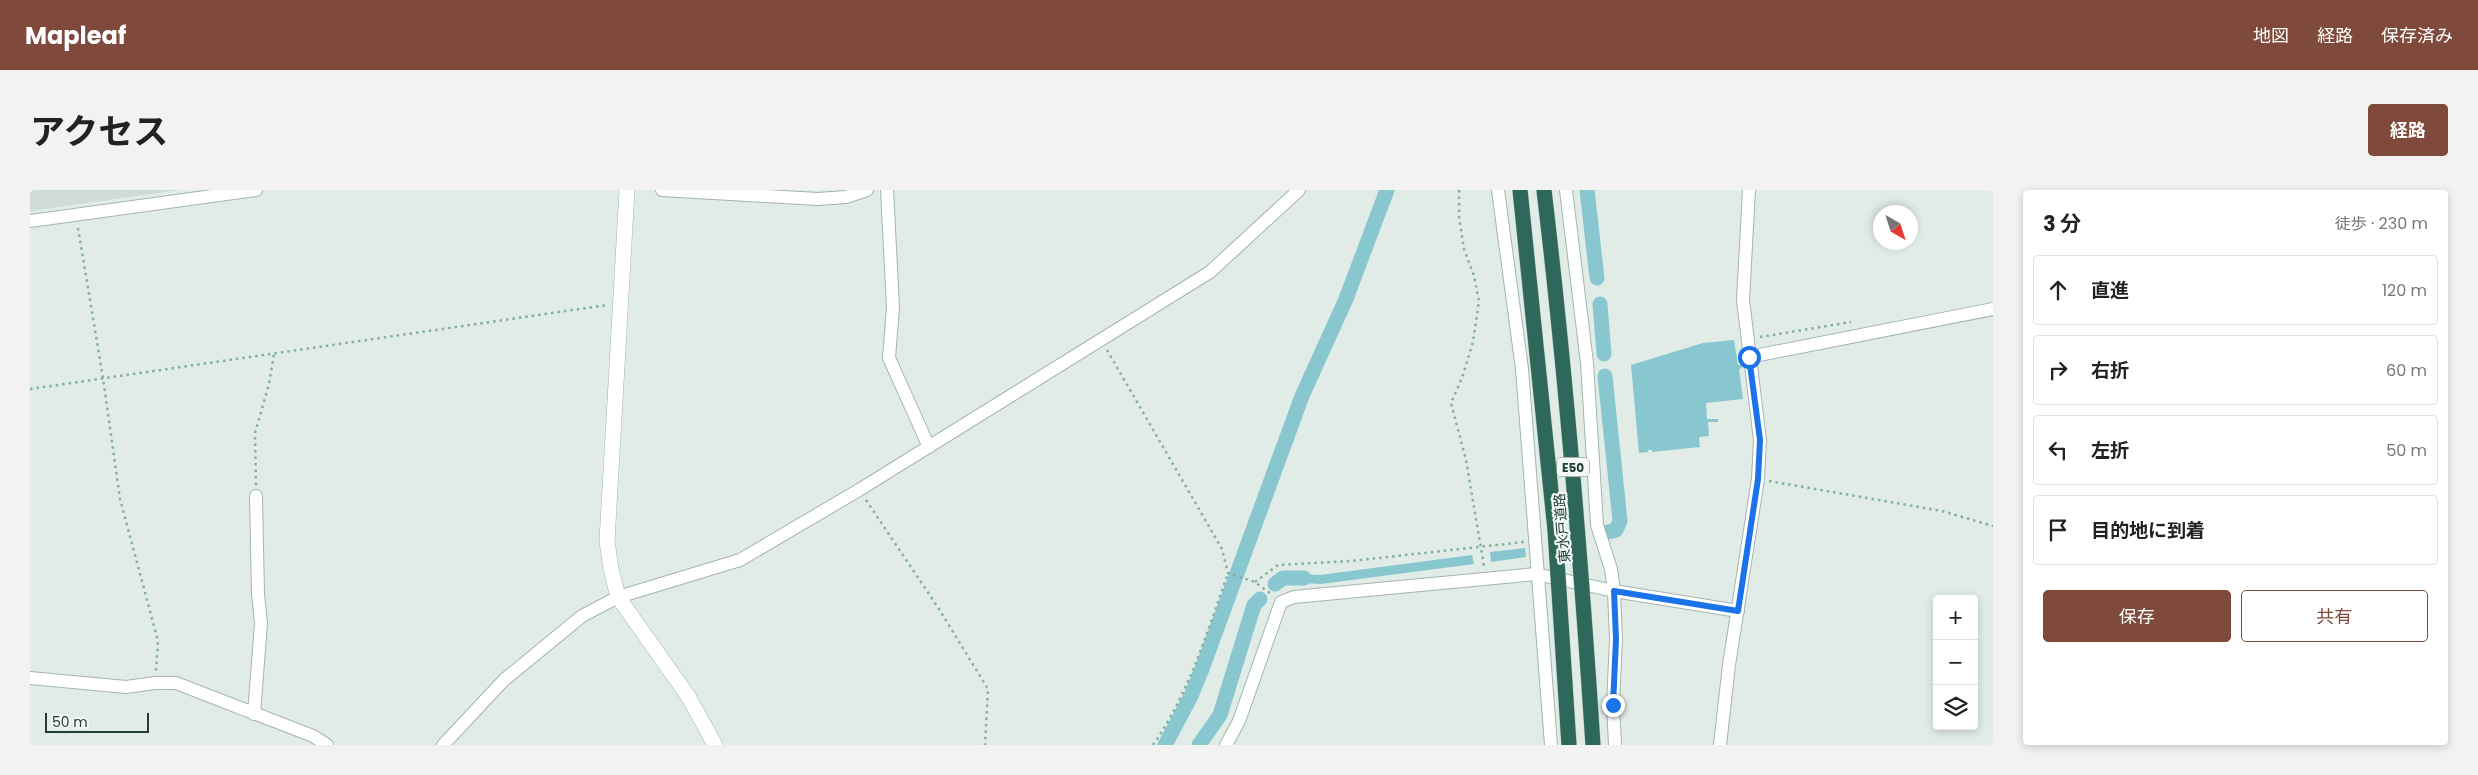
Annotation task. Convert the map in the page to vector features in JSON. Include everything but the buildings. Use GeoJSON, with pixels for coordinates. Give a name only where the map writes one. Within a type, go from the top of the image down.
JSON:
{"type":"FeatureCollection","features":[{"type":"Feature","properties":{"kind":"highway","name":"東水戸道路"},"geometry":{"type":"LineString","coordinates":[[1520,190],[1554,530],[1569,745]]}},
{"type":"Feature","properties":{"kind":"highway","name":"東水戸道路"},"geometry":{"type":"LineString","coordinates":[[1544,190],[1557,296],[1578,527],[1593,745]]}},
{"type":"Feature","properties":{"kind":"street"},"geometry":{"type":"LineString","coordinates":[[30,221],[256,190]]}},
{"type":"Feature","properties":{"kind":"street"},"geometry":{"type":"LineString","coordinates":[[627,190],[607,541],[611,569],[618,597],[688,696],[715,745]]}},
{"type":"Feature","properties":{"kind":"street"},"geometry":{"type":"LineString","coordinates":[[662,190],[818,200],[846,197],[868,190]]}},
{"type":"Feature","properties":{"kind":"street"},"geometry":{"type":"LineString","coordinates":[[887,190],[893,307],[889,358],[929,447]]}},
{"type":"Feature","properties":{"kind":"street"},"geometry":{"type":"LineString","coordinates":[[443,745],[504,680],[582,616],[618,597],[740,560],[859,490],[1210,272],[1300,190]]}},
{"type":"Feature","properties":{"kind":"street"},"geometry":{"type":"LineString","coordinates":[[1498,190],[1522,369],[1536,574],[1551,745]]}},
{"type":"Feature","properties":{"kind":"street"},"geometry":{"type":"LineString","coordinates":[[1566,190],[1587,363],[1597,525],[1611,570],[1614,591],[1615,745]]}},
{"type":"Feature","properties":{"kind":"street"},"geometry":{"type":"LineString","coordinates":[[1720,745],[1729,665],[1758,479],[1760,440],[1743,300],[1749,190]]}},
{"type":"Feature","properties":{"kind":"street"},"geometry":{"type":"LineString","coordinates":[[1749,357],[1993,309]]}},
{"type":"Feature","properties":{"kind":"street"},"geometry":{"type":"LineString","coordinates":[[254,714],[261,623],[258,594],[256,496]]}},
{"type":"Feature","properties":{"kind":"street"},"geometry":{"type":"LineString","coordinates":[[1226,745],[1239,721],[1281,602],[1294,597],[1536,574],[1614,591],[1738,611]]}},
{"type":"Feature","properties":{"kind":"street"},"geometry":{"type":"LineString","coordinates":[[30,678],[126,688],[155,683],[176,683],[313,736],[327,745]]}},
{"type":"Feature","properties":{"kind":"path"},"geometry":{"type":"LineString","coordinates":[[1459,190],[1459,217],[1464,249],[1474,276],[1479,301],[1473,342],[1462,378],[1451,403],[1466,460],[1486,578]]}},
{"type":"Feature","properties":{"kind":"path"},"geometry":{"type":"LineString","coordinates":[[76,215],[103,378],[120,499],[158,641],[155,683]]}},
{"type":"Feature","properties":{"kind":"path"},"geometry":{"type":"LineString","coordinates":[[30,389],[621,303]]}},
{"type":"Feature","properties":{"kind":"path"},"geometry":{"type":"LineString","coordinates":[[1101,341],[1222,549],[1228,573],[1197,661],[1172,718],[1153,745]]}},
{"type":"Feature","properties":{"kind":"path"},"geometry":{"type":"LineString","coordinates":[[256,496],[255,433],[269,384],[274,354]]}},
{"type":"Feature","properties":{"kind":"path"},"geometry":{"type":"LineString","coordinates":[[1758,479],[1942,511],[1993,526]]}},
{"type":"Feature","properties":{"kind":"path"},"geometry":{"type":"LineString","coordinates":[[859,490],[939,609],[988,689],[985,743]]}},
{"type":"Feature","properties":{"kind":"path"},"geometry":{"type":"LineString","coordinates":[[1255,582],[1278,565],[1351,561],[1534,541]]}},
{"type":"Feature","properties":{"kind":"path"},"geometry":{"type":"LineString","coordinates":[[1228,573],[1255,582],[1281,602]]}},
{"type":"Feature","properties":{"kind":"shaded area"},"geometry":{"type":"Polygon","coordinates":[[[30,190],[179,190],[30,211],[30,190]]]}},
{"type":"Feature","properties":{"kind":"water"},"geometry":{"type":"Polygon","coordinates":[[[1734,340],[1738,365],[1741,365],[1742,368],[1739,369],[1743,399],[1706,403],[1707,419],[1718,419],[1718,422],[1708,422],[1709,436],[1699,437],[1700,447],[1652,452],[1652,450],[1648,450],[1648,452],[1639,453],[1631,365],[1703,343],[1734,340]]]}},
{"type":"Feature","properties":{"kind":"water"},"geometry":{"type":"Polygon","coordinates":[[[1525,548],[1526,557],[1491,562],[1490,552],[1525,548]]]}},
{"type":"Feature","properties":{"kind":"water"},"geometry":{"type":"Polygon","coordinates":[[[1472,555],[1474,564],[1321,584],[1284,582],[1282,573],[1320,575],[1472,555]]]}},
{"type":"Feature","properties":{"kind":"waterway"},"geometry":{"type":"LineString","coordinates":[[1165,745],[1191,696],[1202,669],[1302,396],[1346,299],[1387,190]]}},
{"type":"Feature","properties":{"kind":"waterway"},"geometry":{"type":"LineString","coordinates":[[1587,190],[1597,278]]}},
{"type":"Feature","properties":{"kind":"waterway"},"geometry":{"type":"LineString","coordinates":[[1600,304],[1604,354]]}},
{"type":"Feature","properties":{"kind":"waterway"},"geometry":{"type":"LineString","coordinates":[[1605,376],[1620,521],[1616,530],[1608,532]]}},
{"type":"Feature","properties":{"kind":"waterway"},"geometry":{"type":"LineString","coordinates":[[1275,584],[1283,578],[1304,578]]}},
{"type":"Feature","properties":{"kind":"waterway"},"geometry":{"type":"LineString","coordinates":[[1199,745],[1220,715],[1254,605],[1260,599]]}},
{"type":"Feature","properties":{"kind":"route"},"geometry":{"type":"LineString","coordinates":[[1613,705],[1616,639],[1614,591],[1738,611],[1758,479],[1760,440],[1749,357]]}}]}
